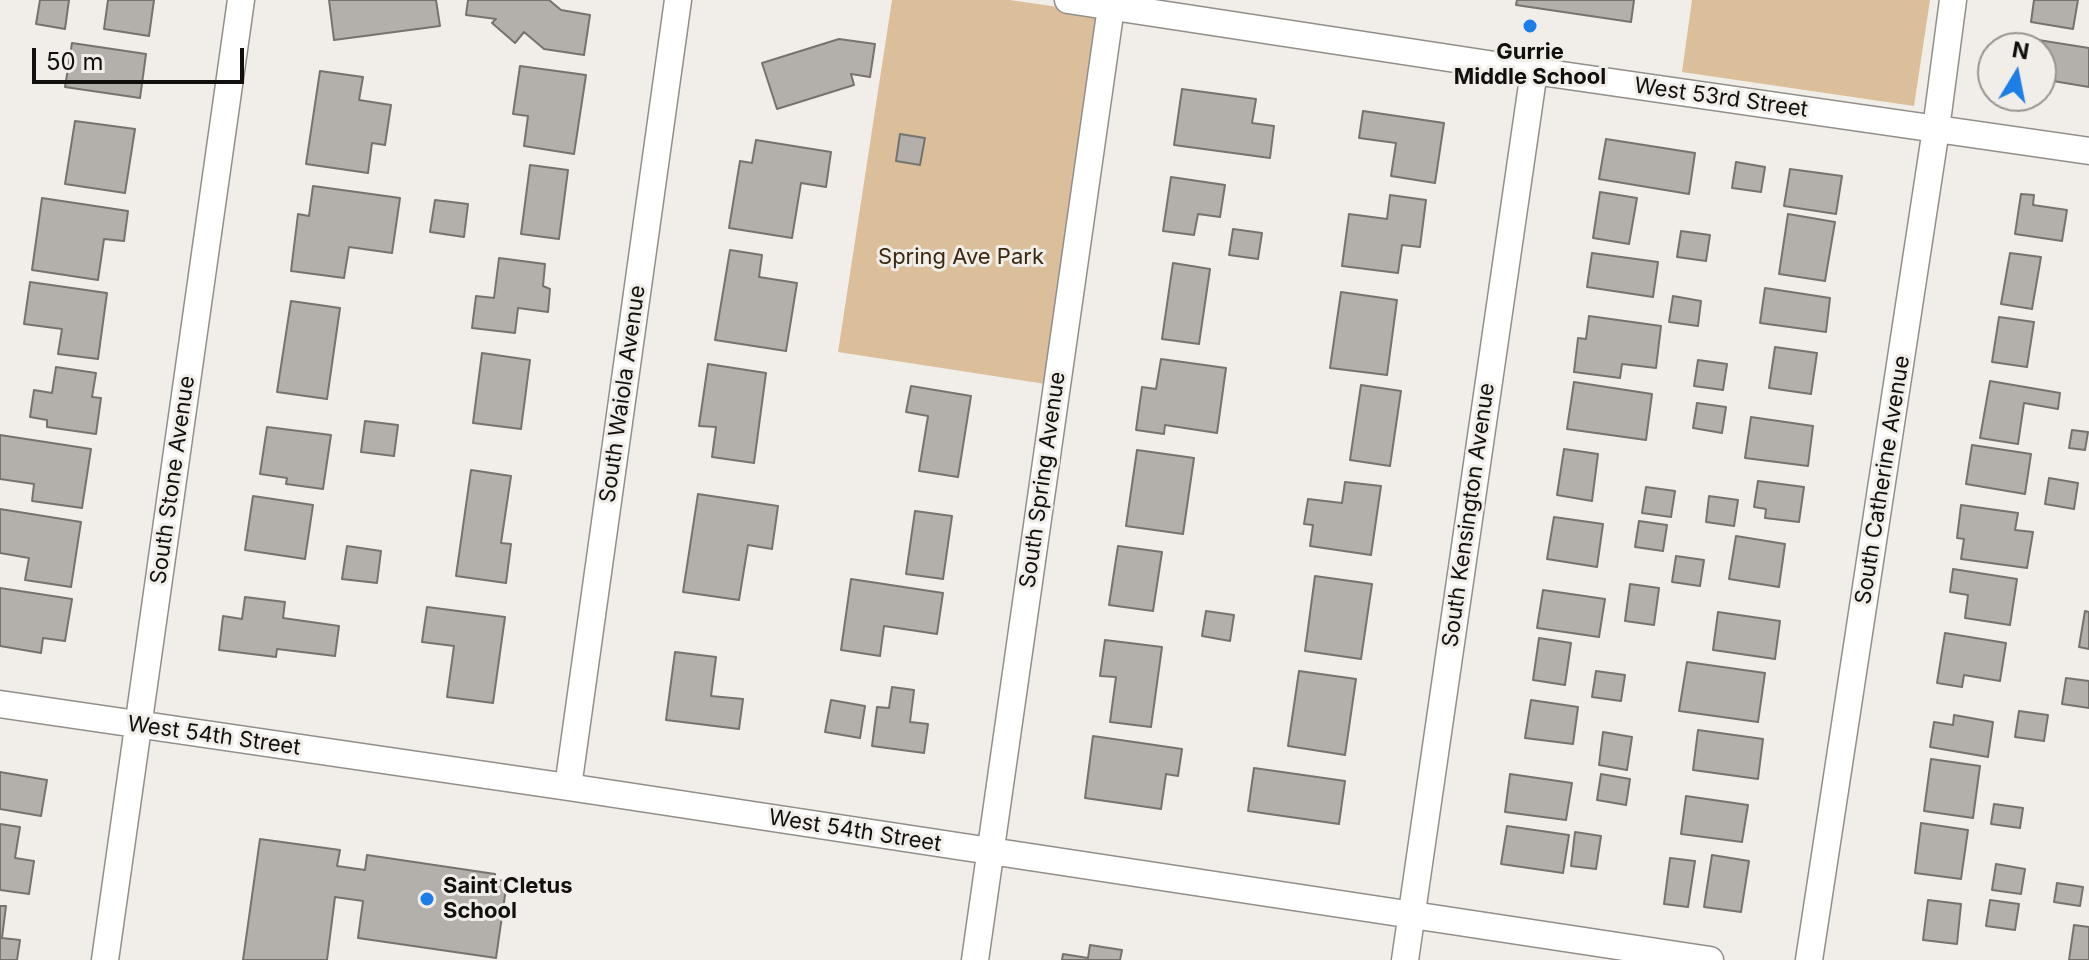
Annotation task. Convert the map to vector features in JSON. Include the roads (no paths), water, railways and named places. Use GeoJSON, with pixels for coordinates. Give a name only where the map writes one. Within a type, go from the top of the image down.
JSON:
{"type":"FeatureCollection","features":[{"type":"Feature","properties":{"kind":"street","name":"South Stone Avenue"},"geometry":{"type":"LineString","coordinates":[[105,960],[241,0]]}},
{"type":"Feature","properties":{"kind":"street","name":"South Waiola Avenue"},"geometry":{"type":"LineString","coordinates":[[568,787],[678,0]]}},
{"type":"Feature","properties":{"kind":"street","name":"West 53rd Street"},"geometry":{"type":"LineString","coordinates":[[1068,0],[1112,3],[1534,71],[2089,151]]}},
{"type":"Feature","properties":{"kind":"street","name":"South Catherine Avenue"},"geometry":{"type":"LineString","coordinates":[[1809,960],[1953,0]]}},
{"type":"Feature","properties":{"kind":"street","name":"South Spring Avenue"},"geometry":{"type":"LineString","coordinates":[[975,960],[1112,3]]}},
{"type":"Feature","properties":{"kind":"street","name":"South Kensington Avenue"},"geometry":{"type":"LineString","coordinates":[[1405,960],[1534,71]]}},
{"type":"Feature","properties":{"kind":"street","name":"West 54th Street"},"geometry":{"type":"LineString","coordinates":[[0,704],[1710,960]]}},
{"type":"Feature","properties":{"kind":"place","name":"Gurrie Middle School"},"geometry":{"type":"Point","coordinates":[1530,26]}},
{"type":"Feature","properties":{"kind":"place","name":"Saint Cletus School"},"geometry":{"type":"Point","coordinates":[427,899]}},
{"type":"Feature","properties":{"kind":"park label","name":"Spring Ave Park"},"geometry":{"type":"Point","coordinates":[961,257]}}]}
